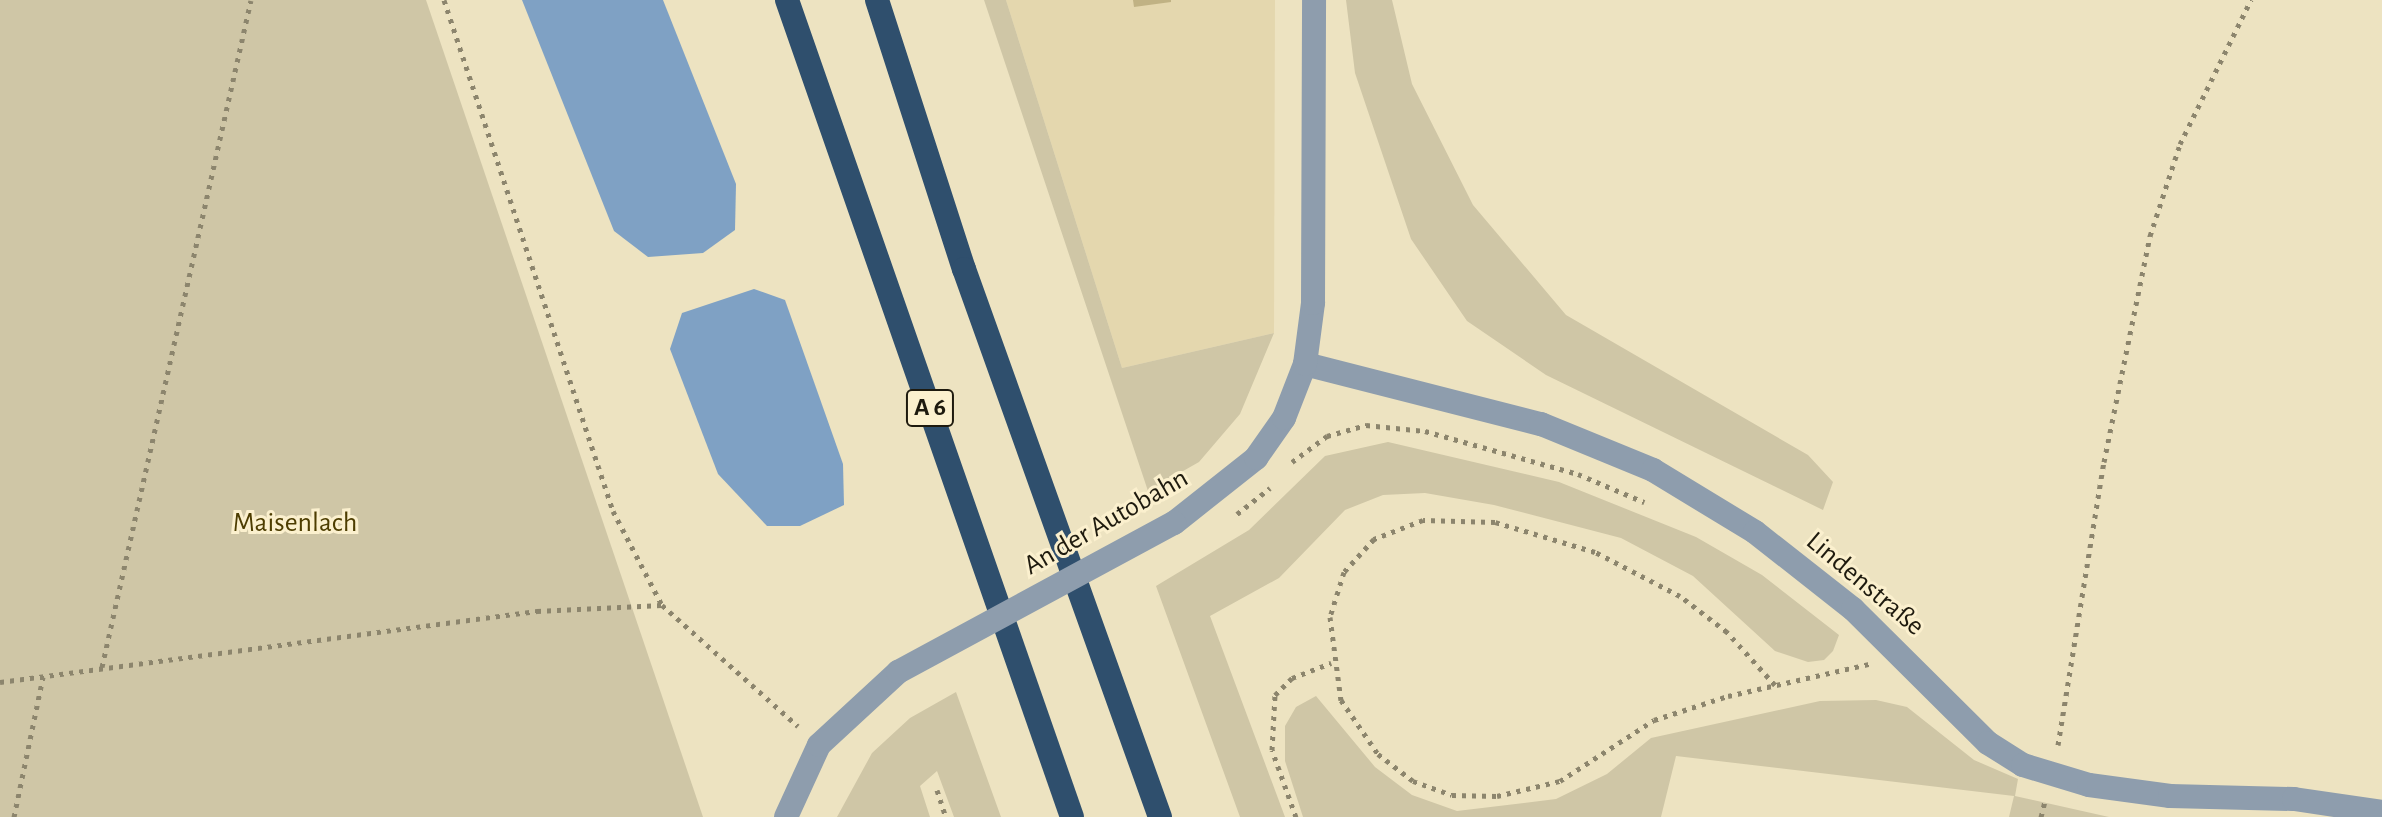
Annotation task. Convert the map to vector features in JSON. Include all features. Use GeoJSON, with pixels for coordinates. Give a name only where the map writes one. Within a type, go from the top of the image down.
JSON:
{"type":"FeatureCollection","features":[{"type":"Feature","properties":{"kind":"highway","name":"A 6"},"geometry":{"type":"LineString","coordinates":[[787,0],[1072,817]]}},
{"type":"Feature","properties":{"kind":"highway"},"geometry":{"type":"LineString","coordinates":[[877,0],[964,269],[1160,817]]}},
{"type":"Feature","properties":{"kind":"street","name":"An der Autobahn"},"geometry":{"type":"LineString","coordinates":[[786,817],[819,745],[898,672],[1174,523],[1256,458],[1284,418],[1305,364],[1314,288],[1314,0]]}},
{"type":"Feature","properties":{"kind":"street","name":"Lindenstraße"},"geometry":{"type":"LineString","coordinates":[[1305,364],[1541,424],[1653,470],[1755,532],[1905,656],[1988,743],[2023,765],[2089,785],[2170,796],[2294,799],[2382,812]]}},
{"type":"Feature","properties":{"kind":"path"},"geometry":{"type":"LineString","coordinates":[[102,667],[251,0]]}},
{"type":"Feature","properties":{"kind":"path"},"geometry":{"type":"LineString","coordinates":[[444,0],[613,511],[662,605],[819,745]]}},
{"type":"Feature","properties":{"kind":"path"},"geometry":{"type":"LineString","coordinates":[[2053,773],[2150,236],[2180,144],[2251,0]]}},
{"type":"Feature","properties":{"kind":"path"},"geometry":{"type":"LineString","coordinates":[[1287,468],[1327,436],[1366,425],[1492,448],[1648,504]]}},
{"type":"Feature","properties":{"kind":"path"},"geometry":{"type":"LineString","coordinates":[[1234,516],[1278,478]]}},
{"type":"Feature","properties":{"kind":"path"},"geometry":{"type":"LineString","coordinates":[[1775,685],[1727,632],[1680,596],[1595,552],[1495,522],[1423,520],[1374,539],[1344,572],[1330,617],[1331,663],[1341,700],[1378,754],[1413,781],[1452,795],[1497,796],[1560,781],[1654,720],[1775,685],[1905,656]]}},
{"type":"Feature","properties":{"kind":"path"},"geometry":{"type":"LineString","coordinates":[[0,682],[537,611],[662,605]]}},
{"type":"Feature","properties":{"kind":"path"},"geometry":{"type":"LineString","coordinates":[[1296,817],[1272,750],[1275,695],[1292,678],[1331,663]]}},
{"type":"Feature","properties":{"kind":"path"},"geometry":{"type":"LineString","coordinates":[[14,817],[43,677]]}},
{"type":"Feature","properties":{"kind":"path"},"geometry":{"type":"LineString","coordinates":[[937,790],[946,817]]}},
{"type":"Feature","properties":{"kind":"shaded area"},"geometry":{"type":"Polygon","coordinates":[[[1006,0],[1275,0],[1274,333],[1122,368],[1006,0]]]}},
{"type":"Feature","properties":{"kind":"green space","name":"Maisenlach"},"geometry":{"type":"Polygon","coordinates":[[[0,0],[426,0],[703,817],[0,817],[0,0]]]}},
{"type":"Feature","properties":{"kind":"green space"},"geometry":{"type":"Polygon","coordinates":[[[984,0],[1006,0],[1122,368],[1274,333],[1240,414],[1199,462],[1148,491],[984,0]]]}},
{"type":"Feature","properties":{"kind":"green space"},"geometry":{"type":"Polygon","coordinates":[[[1346,0],[1392,0],[1412,84],[1473,205],[1566,315],[1808,455],[1833,482],[1823,510],[1546,375],[1467,321],[1411,239],[1355,73],[1346,0]]]}},
{"type":"Feature","properties":{"kind":"green space"},"geometry":{"type":"Polygon","coordinates":[[[1388,442],[1559,482],[1696,537],[1762,575],[1839,635],[1833,651],[1824,660],[1808,662],[1775,651],[1693,576],[1621,538],[1494,505],[1425,493],[1383,495],[1345,510],[1279,578],[1210,616],[1285,817],[1240,817],[1156,586],[1249,530],[1325,456],[1388,442]]]}},
{"type":"Feature","properties":{"kind":"green space"},"geometry":{"type":"Polygon","coordinates":[[[956,692],[1001,817],[954,817],[937,771],[920,786],[930,817],[837,817],[872,753],[910,718],[956,692]]]}},
{"type":"Feature","properties":{"kind":"green space"},"geometry":{"type":"Polygon","coordinates":[[[1316,696],[1375,767],[1412,795],[1457,811],[1556,799],[1607,774],[1651,738],[1820,701],[1876,700],[1907,707],[1974,760],[2018,779],[2015,796],[2109,817],[2009,817],[2014,796],[1676,756],[1661,817],[1303,817],[1285,761],[1285,726],[1296,707],[1316,696]]]}},
{"type":"Feature","properties":{"kind":"water"},"geometry":{"type":"Polygon","coordinates":[[[522,0],[663,0],[736,184],[735,230],[703,253],[648,257],[614,231],[522,0]]]}},
{"type":"Feature","properties":{"kind":"water"},"geometry":{"type":"Polygon","coordinates":[[[754,289],[785,300],[843,464],[844,505],[800,526],[767,526],[718,474],[670,349],[682,313],[754,289]]]}},
{"type":"Feature","properties":{"kind":"building"},"geometry":{"type":"Polygon","coordinates":[[[1133,0],[1171,0],[1171,2],[1134,7],[1133,0]]]}}]}
